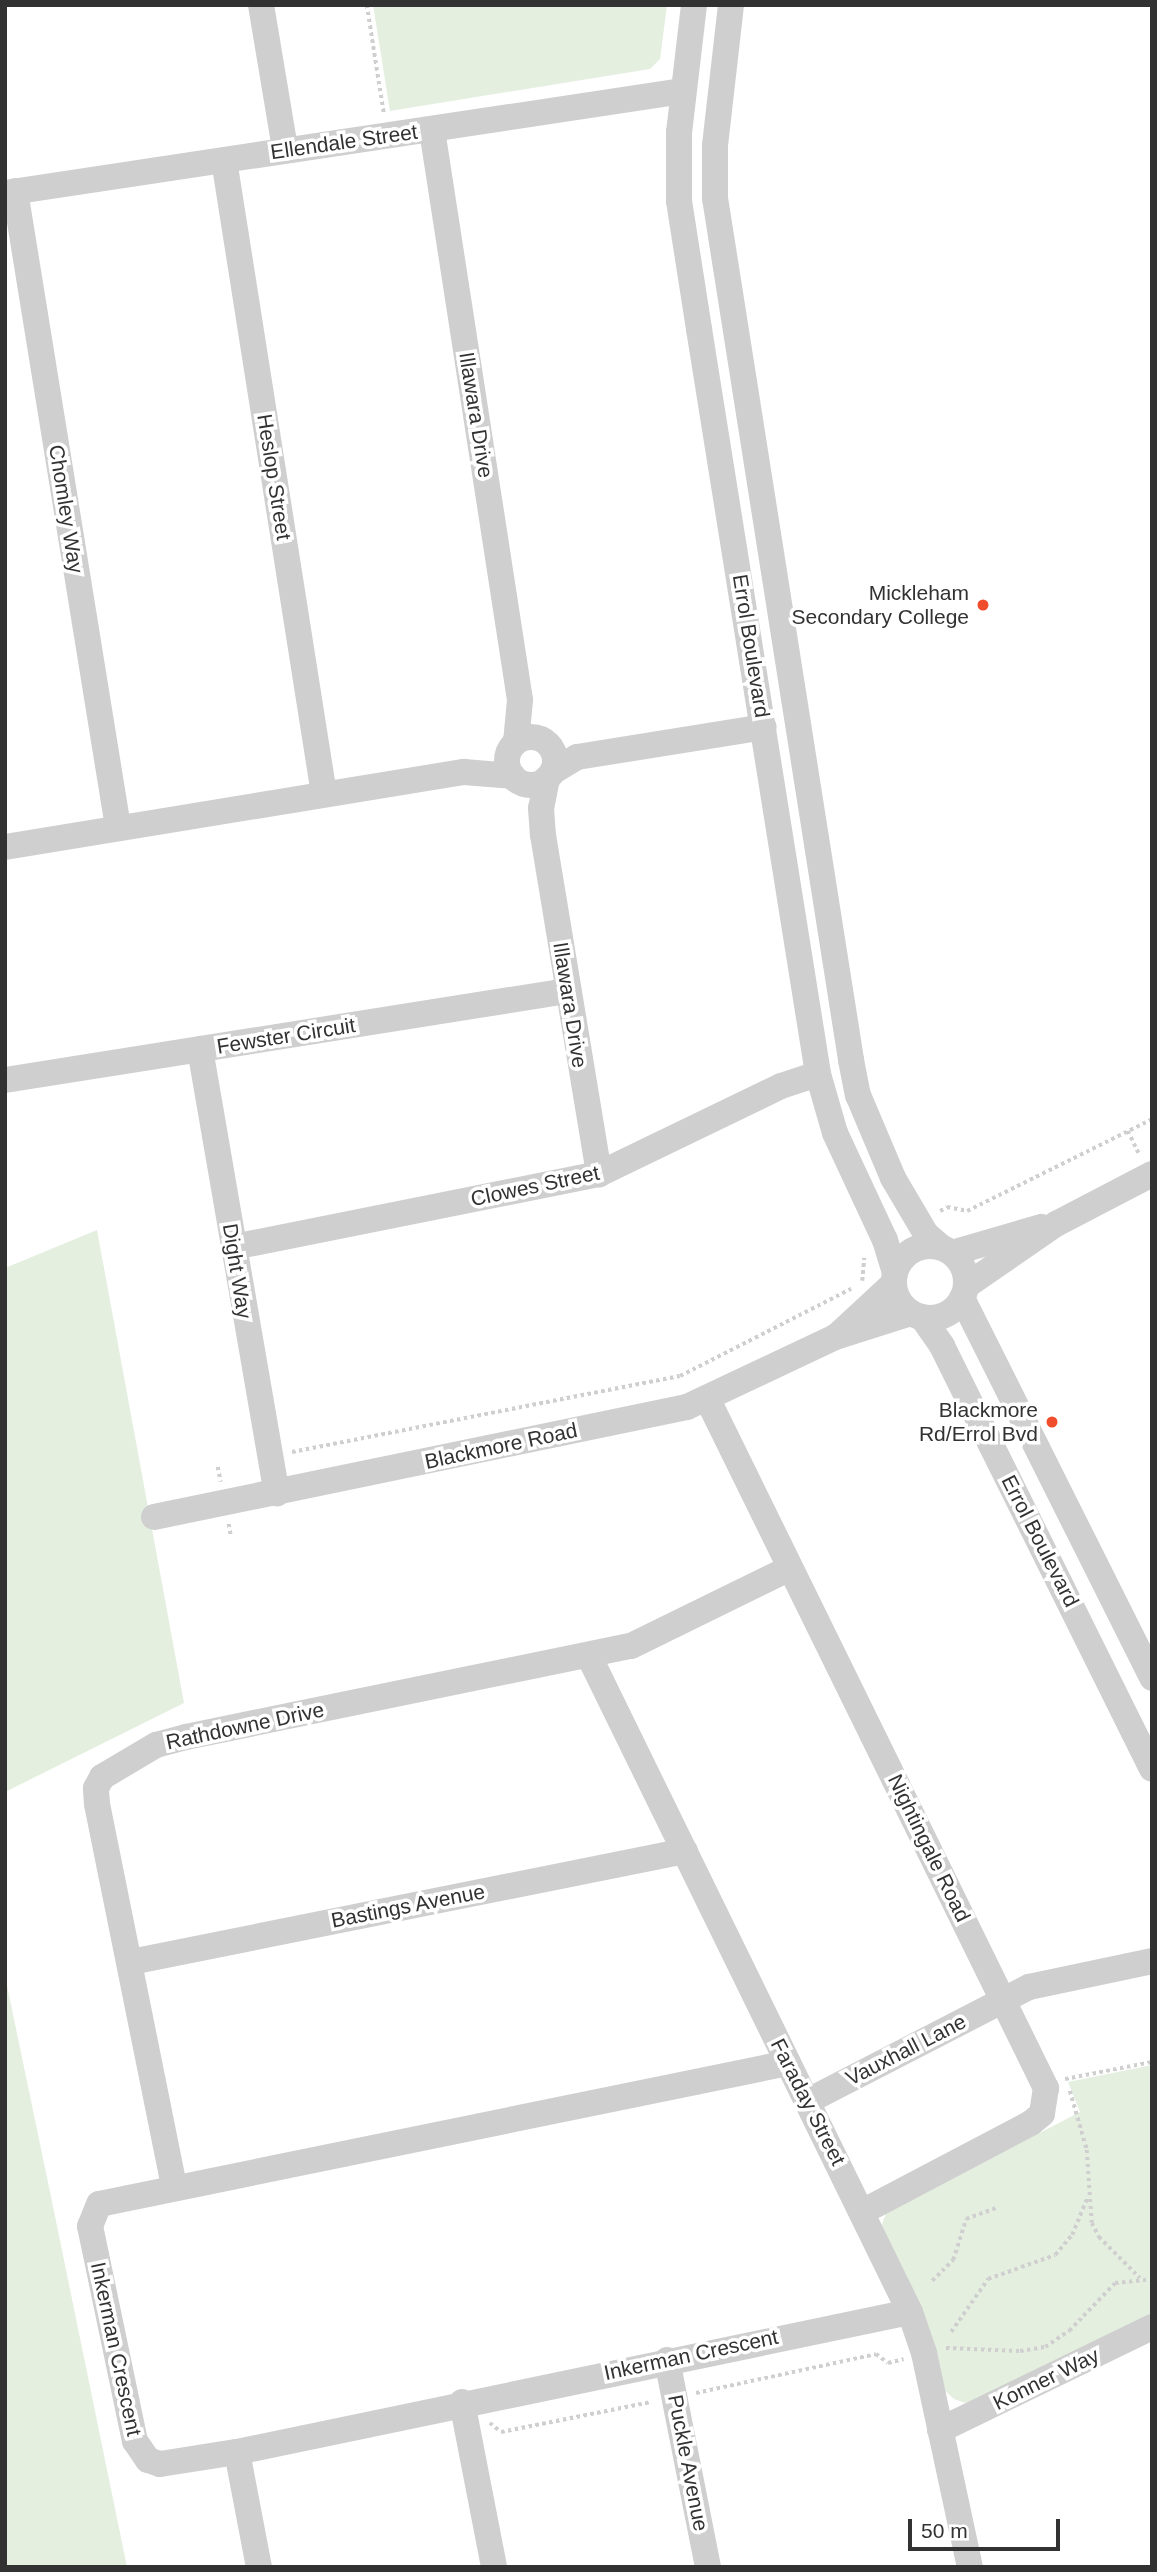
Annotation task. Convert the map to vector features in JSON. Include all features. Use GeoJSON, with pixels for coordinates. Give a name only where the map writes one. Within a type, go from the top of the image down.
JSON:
{"type":"FeatureCollection","features":[{"type":"Feature","properties":{"kind":"street"},"geometry":{"type":"LineString","coordinates":[[261,5],[285,149]]}},
{"type":"Feature","properties":{"kind":"street","name":"Errol Boulevard"},"geometry":{"type":"LineString","coordinates":[[694,5],[683,91],[679,201],[818,1074],[835,1133],[885,1240],[894,1278]]}},
{"type":"Feature","properties":{"kind":"street","name":"Errol Boulevard"},"geometry":{"type":"LineString","coordinates":[[731,5],[715,146],[715,198],[858,1095],[893,1178],[919,1222],[947,1250]]}},
{"type":"Feature","properties":{"kind":"street","name":"Ellendale Street"},"geometry":{"type":"LineString","coordinates":[[10,192],[683,91]]}},
{"type":"Feature","properties":{"kind":"street","name":"Illawara Drive"},"geometry":{"type":"LineString","coordinates":[[432,130],[528,742]]}},
{"type":"Feature","properties":{"kind":"street","name":"Heslop Street"},"geometry":{"type":"LineString","coordinates":[[224,160],[324,794]]}},
{"type":"Feature","properties":{"kind":"street","name":"Chomley Way"},"geometry":{"type":"LineString","coordinates":[[10,192],[118,828]]}},
{"type":"Feature","properties":{"kind":"street"},"geometry":{"type":"LineString","coordinates":[[464,772],[516,779],[533,785],[577,757],[764,727]]}},
{"type":"Feature","properties":{"kind":"street"},"geometry":{"type":"LineString","coordinates":[[5,847],[464,772],[486,765],[528,742],[578,750],[614,751]]}},
{"type":"Feature","properties":{"kind":"street"},"geometry":{"type":"LineString","coordinates":[[528,742],[555,756],[550,775]]}},
{"type":"Feature","properties":{"kind":"street"},"geometry":{"type":"LineString","coordinates":[[516,779],[507,762],[528,742]]}},
{"type":"Feature","properties":{"kind":"street","name":"Illawara Drive"},"geometry":{"type":"LineString","coordinates":[[550,775],[541,808],[543,835],[599,1174]]}},
{"type":"Feature","properties":{"kind":"street","name":"Illawara Drive"},"geometry":{"type":"LineString","coordinates":[[516,779],[536,809],[543,835]]}},
{"type":"Feature","properties":{"kind":"street","name":"Fewster Circuit"},"geometry":{"type":"LineString","coordinates":[[5,1080],[568,991]]}},
{"type":"Feature","properties":{"kind":"street","name":"Dight Way"},"geometry":{"type":"LineString","coordinates":[[201,1049],[277,1493]]}},
{"type":"Feature","properties":{"kind":"street","name":"Clowes Street"},"geometry":{"type":"LineString","coordinates":[[234,1247],[599,1174],[780,1086],[818,1074]]}},
{"type":"Feature","properties":{"kind":"street"},"geometry":{"type":"LineString","coordinates":[[1056,1224],[947,1250],[917,1248],[907,1253],[894,1278],[902,1305],[916,1315],[945,1314],[964,1292],[1056,1224],[1152,1174]]}},
{"type":"Feature","properties":{"kind":"street"},"geometry":{"type":"LineString","coordinates":[[947,1250],[961,1262],[964,1292]]}},
{"type":"Feature","properties":{"kind":"street","name":"Blackmore Road"},"geometry":{"type":"LineString","coordinates":[[835,1337],[894,1278]]}},
{"type":"Feature","properties":{"kind":"street","name":"Errol Boulevard"},"geometry":{"type":"LineString","coordinates":[[964,1292],[1152,1678]]}},
{"type":"Feature","properties":{"kind":"street","name":"Errol Boulevard"},"geometry":{"type":"LineString","coordinates":[[916,1315],[943,1346],[1152,1769]]}},
{"type":"Feature","properties":{"kind":"street","name":"Blackmore Road"},"geometry":{"type":"LineString","coordinates":[[154,1517],[708,1400],[835,1337],[916,1315]]}},
{"type":"Feature","properties":{"kind":"street","name":"Nightingale Road"},"geometry":{"type":"LineString","coordinates":[[708,1400],[1004,2000],[1055,2084]]}},
{"type":"Feature","properties":{"kind":"street","name":"Rathdowne Drive"},"geometry":{"type":"LineString","coordinates":[[174,2186],[131,1962],[97,1804],[102,1777],[117,1765],[156,1745],[186,1737],[631,1646],[790,1568]]}},
{"type":"Feature","properties":{"kind":"street","name":"Faraday Street"},"geometry":{"type":"LineString","coordinates":[[589,1656],[910,2312],[924,2353],[970,2567]]}},
{"type":"Feature","properties":{"kind":"street","name":"Bastings Avenue"},"geometry":{"type":"LineString","coordinates":[[131,1962],[685,1851]]}},
{"type":"Feature","properties":{"kind":"street","name":"Vauxhall Lane"},"geometry":{"type":"LineString","coordinates":[[808,2101],[1004,2000],[1046,1982],[1152,1961]]}},
{"type":"Feature","properties":{"kind":"street","name":"Inkerman Crescent"},"geometry":{"type":"LineString","coordinates":[[788,2063],[99,2203],[90,2218],[135,2441],[148,2460],[160,2464],[464,2415],[667,2360],[910,2312]]}},
{"type":"Feature","properties":{"kind":"street"},"geometry":{"type":"LineString","coordinates":[[862,2212],[1031,2123],[1042,2114],[1055,2084]]}},
{"type":"Feature","properties":{"kind":"street","name":"Konner Way"},"geometry":{"type":"LineString","coordinates":[[940,2430],[1152,2327]]}},
{"type":"Feature","properties":{"kind":"street","name":"Puckle Avenue"},"geometry":{"type":"LineString","coordinates":[[667,2360],[708,2567]]}},
{"type":"Feature","properties":{"kind":"street"},"geometry":{"type":"LineString","coordinates":[[464,2415],[494,2567]]}},
{"type":"Feature","properties":{"kind":"street"},"geometry":{"type":"LineString","coordinates":[[237,2452],[259,2567]]}},
{"type":"Feature","properties":{"kind":"path"},"geometry":{"type":"LineString","coordinates":[[367,5],[388,136]]}},
{"type":"Feature","properties":{"kind":"path"},"geometry":{"type":"LineString","coordinates":[[919,1222],[947,1207],[967,1211],[1152,1119]]}},
{"type":"Feature","properties":{"kind":"path"},"geometry":{"type":"LineString","coordinates":[[269,1456],[680,1376],[862,1284],[864,1252],[885,1240]]}},
{"type":"Feature","properties":{"kind":"path"},"geometry":{"type":"LineString","coordinates":[[1141,2279],[1099,2237],[1092,2223],[1082,2124],[1055,2084],[1152,2062]]}},
{"type":"Feature","properties":{"kind":"path"},"geometry":{"type":"LineString","coordinates":[[951,2332],[988,2279],[1055,2255],[1072,2235],[1090,2190]]}},
{"type":"Feature","properties":{"kind":"path"},"geometry":{"type":"LineString","coordinates":[[932,2281],[953,2260],[966,2219],[997,2208]]}},
{"type":"Feature","properties":{"kind":"path"},"geometry":{"type":"LineString","coordinates":[[464,2415],[489,2423],[501,2432],[876,2354],[888,2363],[955,2346],[1020,2351],[1045,2347],[1069,2331],[1115,2283],[1152,2280]]}},
{"type":"Feature","properties":{"kind":"green space"},"geometry":{"type":"Polygon","coordinates":[[[373,5],[667,5],[660,59],[650,69],[390,111],[373,5]]]}},
{"type":"Feature","properties":{"kind":"green space"},"geometry":{"type":"Polygon","coordinates":[[[97,1230],[184,1703],[5,1792],[5,1268],[97,1230]]]}},
{"type":"Feature","properties":{"kind":"green space"},"geometry":{"type":"Polygon","coordinates":[[[5,1976],[49,2187],[127,2567],[5,2567],[5,1976]]]}},
{"type":"Feature","properties":{"kind":"green space"},"geometry":{"type":"Polygon","coordinates":[[[1152,2065],[1152,2314],[982,2398],[965,2403],[954,2399],[944,2390],[885,2240],[882,2224],[886,2213],[1080,2112],[1068,2082],[1152,2065]]]}},
{"type":"Feature","properties":{"kind":"place","name":"Mickleham Secondary College"},"geometry":{"type":"Point","coordinates":[983,605]}},
{"type":"Feature","properties":{"kind":"place","name":"Blackmore Rd/Errol Bvd"},"geometry":{"type":"Point","coordinates":[1052,1422]}}]}
